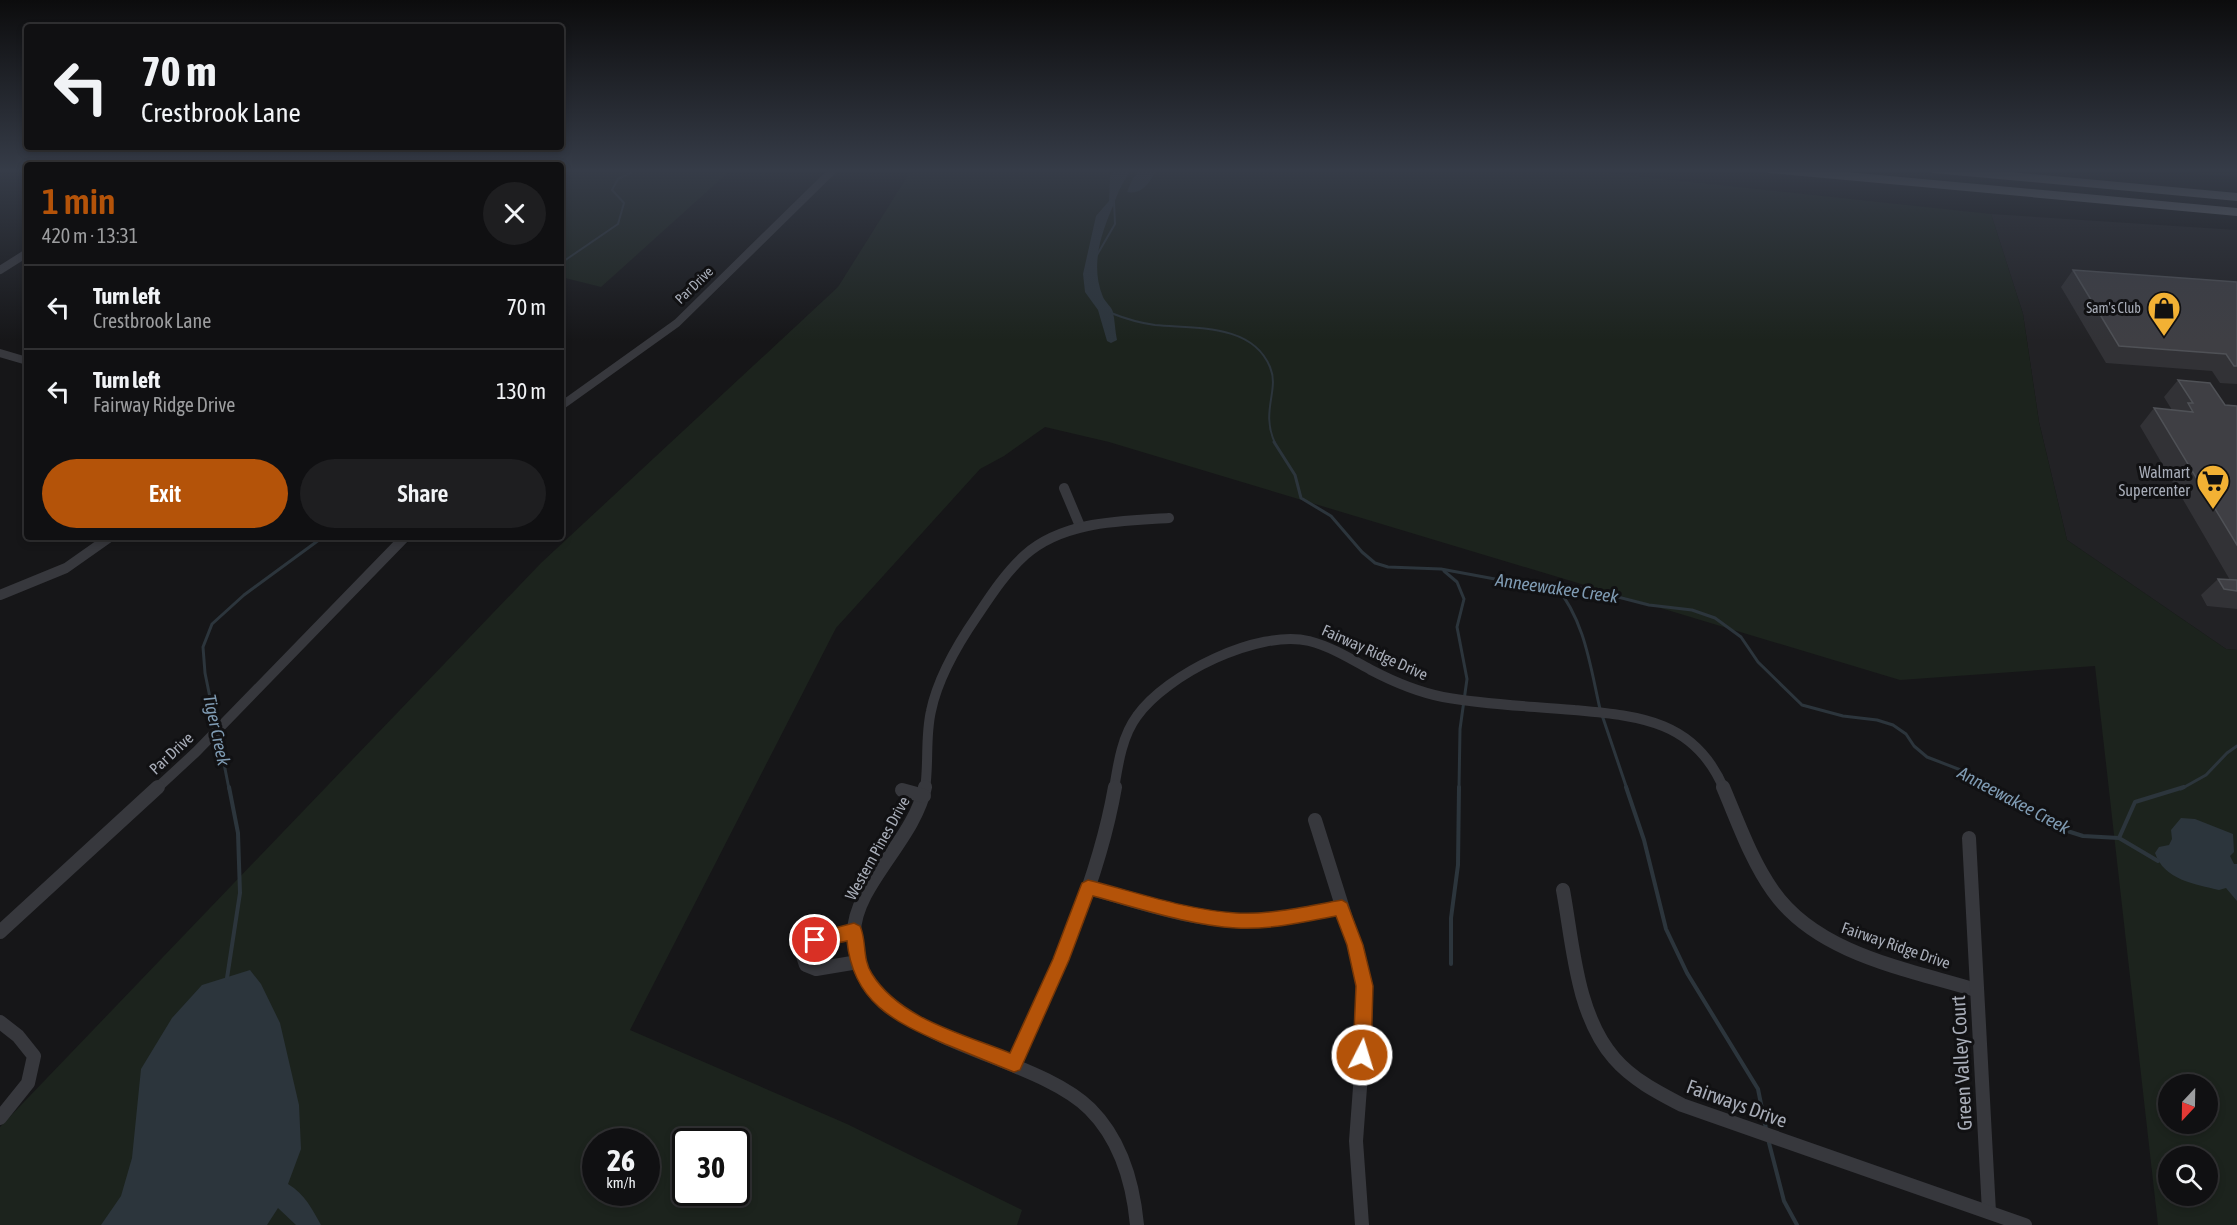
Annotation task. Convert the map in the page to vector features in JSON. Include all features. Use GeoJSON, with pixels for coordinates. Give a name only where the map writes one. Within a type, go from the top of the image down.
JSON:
{"type":"FeatureCollection","features":[{"type":"Feature","properties":{"kind":"street","name":"Par Drive"},"geometry":{"type":"LineString","coordinates":[[564,404],[677,323],[776,226]]}},
{"type":"Feature","properties":{"kind":"street"},"geometry":{"type":"LineString","coordinates":[[0,270],[24,255]]}},
{"type":"Feature","properties":{"kind":"street"},"geometry":{"type":"LineString","coordinates":[[0,353],[24,360]]}},
{"type":"Feature","properties":{"kind":"street"},"geometry":{"type":"LineString","coordinates":[[1064,488],[1080,526]]}},
{"type":"Feature","properties":{"kind":"street","name":"Western Pines Drive"},"geometry":{"type":"LineString","coordinates":[[1137,1225],[1130,1176],[1111,1134],[1096,1114],[1058,1084],[920,1025],[891,1009],[874,992],[858,962],[854,931],[864,901],[914,822],[924,796],[931,709],[951,662],[1019,559],[1042,541],[1080,526],[1169,518]]}},
{"type":"Feature","properties":{"kind":"street"},"geometry":{"type":"LineString","coordinates":[[0,596],[66,568],[106,540]]}},
{"type":"Feature","properties":{"kind":"street","name":"Par Drive"},"geometry":{"type":"LineString","coordinates":[[0,932],[196,752],[402,540]]}},
{"type":"Feature","properties":{"kind":"street","name":"Fairway Ridge Drive"},"geometry":{"type":"LineString","coordinates":[[1014,1064],[1061,960],[1088,888],[1109,819],[1121,749],[1133,723],[1146,704],[1174,681],[1245,648],[1265,642],[1294,639],[1328,646],[1400,685],[1441,697],[1627,715],[1649,719],[1668,727],[1699,749],[1716,771],[1768,883],[1783,905],[1799,921],[1844,947],[1976,990]]}},
{"type":"Feature","properties":{"kind":"street"},"geometry":{"type":"LineString","coordinates":[[902,790],[924,796]]}},
{"type":"Feature","properties":{"kind":"street"},"geometry":{"type":"LineString","coordinates":[[1315,820],[1355,945],[1365,986],[1356,1141],[1362,1225]]}},
{"type":"Feature","properties":{"kind":"street","name":"Green Valley Court"},"geometry":{"type":"LineString","coordinates":[[1968,838],[1989,1212]]}},
{"type":"Feature","properties":{"kind":"street"},"geometry":{"type":"LineString","coordinates":[[1088,888],[1207,917],[1237,921],[1267,920],[1342,908]]}},
{"type":"Feature","properties":{"kind":"street","name":"Fairways Drive"},"geometry":{"type":"LineString","coordinates":[[1563,890],[1588,1015],[1606,1049],[1639,1081],[1682,1106],[2025,1225]]}},
{"type":"Feature","properties":{"kind":"street"},"geometry":{"type":"LineString","coordinates":[[854,931],[815,940],[808,945],[803,956],[806,965],[816,969],[858,962]]}},
{"type":"Feature","properties":{"kind":"street"},"geometry":{"type":"LineString","coordinates":[[0,1022],[18,1036],[34,1056],[28,1083],[0,1118]]}},
{"type":"Feature","properties":{"kind":"shaded area"},"geometry":{"type":"Polygon","coordinates":[[[564,226],[669,226],[601,287],[564,278],[564,226]]]}},
{"type":"Feature","properties":{"kind":"shaded area"},"geometry":{"type":"Polygon","coordinates":[[[876,226],[1995,226],[2023,314],[2039,422],[2067,540],[2226,649],[2237,650],[2237,1225],[2158,1225],[2095,666],[1900,680],[1109,442],[1045,427],[1004,456],[980,469],[836,628],[630,1030],[847,1124],[1022,1210],[1017,1225],[0,1225],[0,1127],[541,563],[838,287],[876,226]]]}},
{"type":"Feature","properties":{"kind":"shaded area"},"geometry":{"type":"Polygon","coordinates":[[[1094,226],[1106,226],[1099,250],[1097,274],[1103,297],[1114,315],[1117,340],[1111,343],[1107,341],[1098,310],[1085,292],[1083,274],[1094,226]]]}},
{"type":"Feature","properties":{"kind":"shaded area"},"geometry":{"type":"Polygon","coordinates":[[[1995,226],[2178,226],[2237,230],[2237,650],[2226,649],[2067,540],[2039,422],[2023,314],[1995,226]]]}},
{"type":"Feature","properties":{"kind":"shaded area"},"geometry":{"type":"Polygon","coordinates":[[[2181,818],[2195,819],[2233,834],[2234,852],[2230,856],[2234,864],[2237,864],[2237,901],[2226,888],[2219,890],[2181,879],[2165,869],[2159,862],[2155,853],[2159,847],[2169,845],[2172,839],[2171,830],[2181,818]]]}},
{"type":"Feature","properties":{"kind":"shaded area"},"geometry":{"type":"Polygon","coordinates":[[[250,970],[261,984],[280,1023],[299,1105],[301,1149],[288,1184],[304,1197],[321,1225],[296,1225],[278,1208],[267,1225],[101,1225],[121,1196],[132,1158],[141,1069],[172,1018],[202,985],[250,970]]]}},
{"type":"Feature","properties":{"kind":"building","name":"Sam's Club"},"geometry":{"type":"Polygon","coordinates":[[[2073,270],[2237,282],[2237,366],[2234,366],[2226,354],[2119,346],[2073,270]]]}},
{"type":"Feature","properties":{"kind":"building"},"geometry":{"type":"Polygon","coordinates":[[[2178,380],[2210,383],[2225,405],[2237,406],[2237,545],[2154,408],[2193,412],[2188,403],[2193,403],[2178,380]]]}},
{"type":"Feature","properties":{"kind":"building"},"geometry":{"type":"Polygon","coordinates":[[[2218,579],[2237,580],[2237,591],[2224,589],[2218,579]]]}},
{"type":"Feature","properties":{"kind":"waterway","name":"Tiger Creek"},"geometry":{"type":"LineString","coordinates":[[564,261],[615,226]]}},
{"type":"Feature","properties":{"kind":"waterway","name":"Anneewakee Creek"},"geometry":{"type":"LineString","coordinates":[[1097,255],[1114,226]]}},
{"type":"Feature","properties":{"kind":"waterway","name":"Anneewakee Creek"},"geometry":{"type":"LineString","coordinates":[[1111,313],[1149,324],[1220,331],[1250,342],[1270,367],[1273,384],[1269,421],[1275,443]]}},
{"type":"Feature","properties":{"kind":"waterway","name":"Anneewakee Creek"},"geometry":{"type":"LineString","coordinates":[[1274,442],[1295,475],[1301,498],[1331,516],[1362,552],[1375,563],[1388,567],[1441,569],[1522,584],[1554,584],[1587,589],[1649,605],[1692,610],[1715,618],[1741,637],[1758,662],[1802,705],[1843,716],[1877,720],[1893,725],[1906,734],[1914,746],[1927,757],[1979,777],[1994,787]]}},
{"type":"Feature","properties":{"kind":"waterway","name":"Tiger Creek"},"geometry":{"type":"LineString","coordinates":[[216,727],[205,673],[203,647],[212,624],[244,595],[319,540]]}},
{"type":"Feature","properties":{"kind":"waterway"},"geometry":{"type":"LineString","coordinates":[[1444,571],[1457,582],[1464,599],[1457,627],[1467,679],[1460,729],[1459,789]]}},
{"type":"Feature","properties":{"kind":"waterway"},"geometry":{"type":"LineString","coordinates":[[1555,585],[1580,628],[1600,709]]}},
{"type":"Feature","properties":{"kind":"waterway"},"geometry":{"type":"LineString","coordinates":[[1602,715],[1627,789]]}},
{"type":"Feature","properties":{"kind":"waterway","name":"Tiger Creek"},"geometry":{"type":"LineString","coordinates":[[218,733],[229,789]]}},
{"type":"Feature","properties":{"kind":"waterway","name":"Anneewakee Creek"},"geometry":{"type":"LineString","coordinates":[[2181,789],[2206,775],[2237,746]]}},
{"type":"Feature","properties":{"kind":"waterway","name":"Tiger Creek"},"geometry":{"type":"LineString","coordinates":[[227,978],[240,893],[238,833],[229,787]]}},
{"type":"Feature","properties":{"kind":"waterway"},"geometry":{"type":"LineString","coordinates":[[1451,964],[1451,918],[1458,865],[1459,787]]}},
{"type":"Feature","properties":{"kind":"waterway"},"geometry":{"type":"LineString","coordinates":[[1626,787],[1644,840],[1666,929],[1687,973],[1758,1089],[1766,1129]]}},
{"type":"Feature","properties":{"kind":"waterway","name":"Anneewakee Creek"},"geometry":{"type":"LineString","coordinates":[[1994,787],[2061,829],[2083,836],[2119,838]]}},
{"type":"Feature","properties":{"kind":"waterway","name":"Anneewakee Creek"},"geometry":{"type":"LineString","coordinates":[[2119,838],[2135,802],[2184,787]]}},
{"type":"Feature","properties":{"kind":"waterway"},"geometry":{"type":"LineString","coordinates":[[2119,838],[2158,861]]}},
{"type":"Feature","properties":{"kind":"waterway"},"geometry":{"type":"LineString","coordinates":[[1768,1139],[1784,1201],[1797,1225]]}},
{"type":"Feature","properties":{"kind":"place","name":"Sam's Club"},"geometry":{"type":"Point","coordinates":[2164,337]}},
{"type":"Feature","properties":{"kind":"place","name":"Walmart Supercenter"},"geometry":{"type":"Point","coordinates":[2213,510]}},
{"type":"Feature","properties":{"kind":"route"},"geometry":{"type":"LineString","coordinates":[[815,940],[854,931],[858,962],[866,981],[891,1009],[920,1025],[1014,1064],[1061,960],[1088,888],[1207,917],[1237,921],[1267,920],[1342,908],[1355,945],[1365,986],[1362,1055]]}}]}
